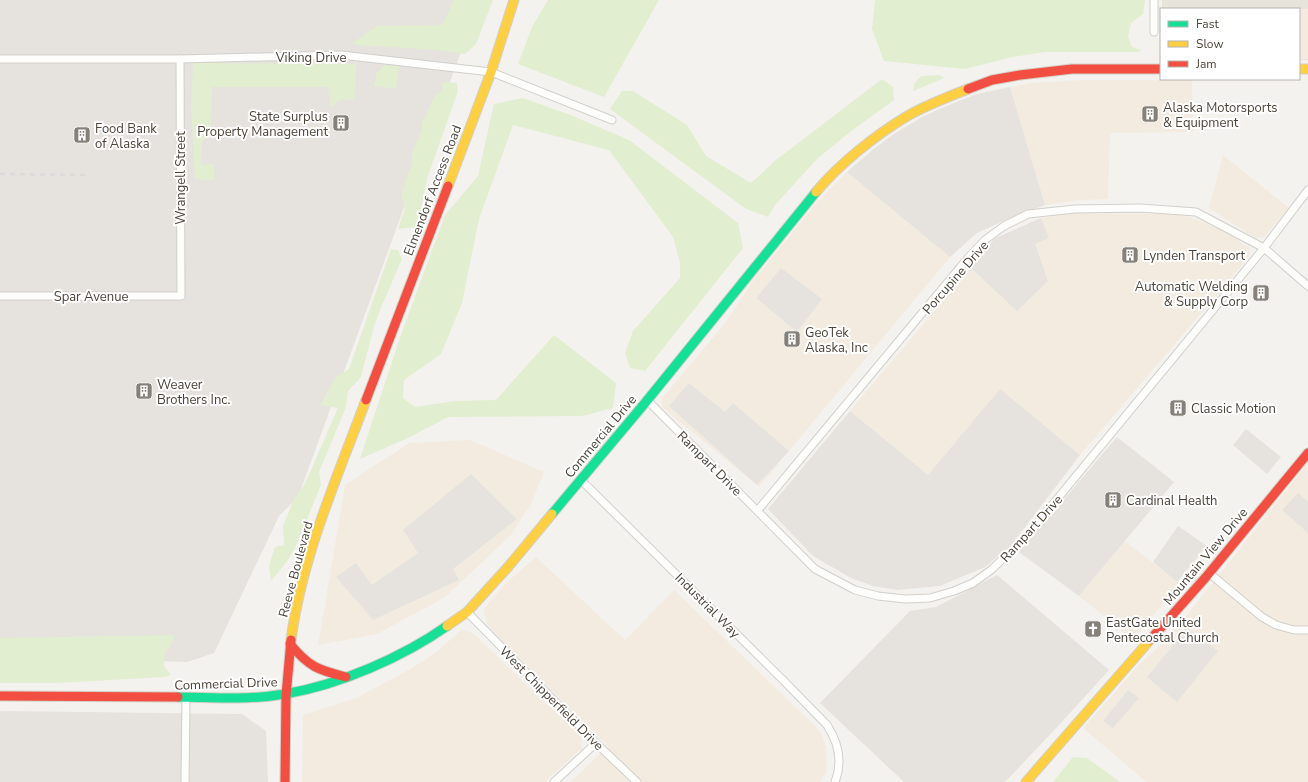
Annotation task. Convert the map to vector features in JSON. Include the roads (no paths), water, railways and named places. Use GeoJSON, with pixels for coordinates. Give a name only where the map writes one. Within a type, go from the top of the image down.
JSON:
{"type":"FeatureCollection","features":[{"type":"Feature","properties":{"kind":"main road","name":"Elmendorf Access Road"},"geometry":{"type":"LineString","coordinates":[[376,371],[391,337],[491,72],[514,0]]}},
{"type":"Feature","properties":{"kind":"main road","name":"Commercial Drive"},"geometry":{"type":"LineString","coordinates":[[0,696],[240,698],[285,694],[347,677],[406,651],[440,631],[467,612],[508,567],[647,400],[826,180],[865,145],[909,115],[992,80],[1072,69],[1160,69]]}},
{"type":"Feature","properties":{"kind":"main road","name":"Reeve Boulevard"},"geometry":{"type":"LineString","coordinates":[[285,782],[285,694],[290,644],[298,600],[315,535],[376,371]]}},
{"type":"Feature","properties":{"kind":"main road","name":"Mountain View Drive"},"geometry":{"type":"LineString","coordinates":[[1026,782],[1209,573],[1308,453]]}},
{"type":"Feature","properties":{"kind":"main road"},"geometry":{"type":"LineString","coordinates":[[290,644],[309,666],[317,670],[347,677]]}},
{"type":"Feature","properties":{"kind":"street"},"geometry":{"type":"LineString","coordinates":[[1154,0],[1154,32]]}},
{"type":"Feature","properties":{"kind":"street","name":"Viking Drive"},"geometry":{"type":"LineString","coordinates":[[0,59],[180,59],[341,55],[491,72],[612,120]]}},
{"type":"Feature","properties":{"kind":"street","name":"Wrangell Street"},"geometry":{"type":"LineString","coordinates":[[180,59],[181,296]]}},
{"type":"Feature","properties":{"kind":"street","name":"Rampart Drive"},"geometry":{"type":"LineString","coordinates":[[647,400],[815,569],[855,590],[878,596],[905,599],[930,598],[954,591],[973,583],[996,566],[1025,538],[1264,248],[1308,190]]}},
{"type":"Feature","properties":{"kind":"street","name":"Porcupine Drive"},"geometry":{"type":"LineString","coordinates":[[758,510],[968,258],[985,240],[1004,226],[1028,214],[1074,209],[1140,208],[1196,212],[1264,248],[1308,286]]}},
{"type":"Feature","properties":{"kind":"street","name":"Spar Avenue"},"geometry":{"type":"LineString","coordinates":[[0,296],[181,296]]}},
{"type":"Feature","properties":{"kind":"street","name":"Industrial Way"},"geometry":{"type":"LineString","coordinates":[[581,480],[822,718],[833,733],[838,751],[839,762],[835,782]]}},
{"type":"Feature","properties":{"kind":"street"},"geometry":{"type":"LineString","coordinates":[[1209,573],[1262,617],[1276,625],[1294,630],[1308,630]]}},
{"type":"Feature","properties":{"kind":"street","name":"West Chipperfield Drive"},"geometry":{"type":"LineString","coordinates":[[467,612],[596,743],[637,782]]}},
{"type":"Feature","properties":{"kind":"street"},"geometry":{"type":"LineString","coordinates":[[185,782],[186,698]]}},
{"type":"Feature","properties":{"kind":"street"},"geometry":{"type":"LineString","coordinates":[[554,782],[596,743]]}},
{"type":"Feature","properties":{"kind":"railway"},"geometry":{"type":"LineString","coordinates":[[0,174],[88,175]]}},
{"type":"Feature","properties":{"kind":"place","name":"Alaska Motorsports & Equipment"},"geometry":{"type":"Point","coordinates":[1150,114]}},
{"type":"Feature","properties":{"kind":"place","name":"State Surplus Property Management"},"geometry":{"type":"Point","coordinates":[341,123]}},
{"type":"Feature","properties":{"kind":"place","name":"Food Bank of Alaska"},"geometry":{"type":"Point","coordinates":[82,135]}},
{"type":"Feature","properties":{"kind":"place","name":"Lynden Transport"},"geometry":{"type":"Point","coordinates":[1130,255]}},
{"type":"Feature","properties":{"kind":"place","name":"Automatic Welding & Supply Corp"},"geometry":{"type":"Point","coordinates":[1261,293]}},
{"type":"Feature","properties":{"kind":"place","name":"GeoTek Alaska, Inc"},"geometry":{"type":"Point","coordinates":[792,339]}},
{"type":"Feature","properties":{"kind":"place","name":"Weaver Brothers Inc."},"geometry":{"type":"Point","coordinates":[144,391]}},
{"type":"Feature","properties":{"kind":"place","name":"Classic Motion"},"geometry":{"type":"Point","coordinates":[1178,408]}},
{"type":"Feature","properties":{"kind":"place","name":"Cardinal Health"},"geometry":{"type":"Point","coordinates":[1113,500]}},
{"type":"Feature","properties":{"kind":"place","name":"EastGate United Pentecostal Church"},"geometry":{"type":"Point","coordinates":[1093,629]}}]}
